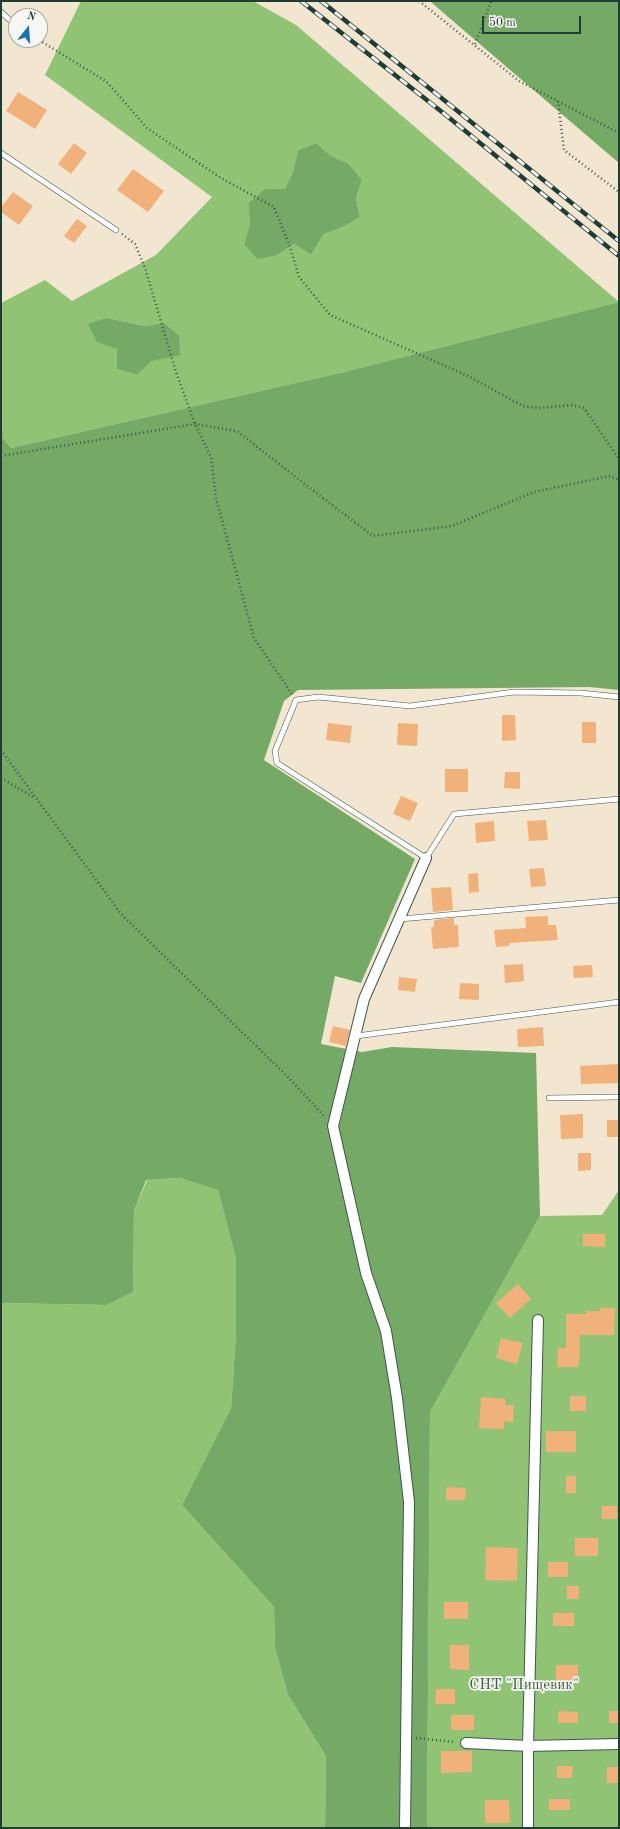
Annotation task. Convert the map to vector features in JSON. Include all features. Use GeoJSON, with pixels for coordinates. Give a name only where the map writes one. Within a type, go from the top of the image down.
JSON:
{"type":"FeatureCollection","features":[{"type":"Feature","properties":{"kind":"street"},"geometry":{"type":"LineString","coordinates":[[405,1828],[409,1502],[397,1398],[386,1330],[366,1273],[333,1126],[364,999],[426,858]]}},
{"type":"Feature","properties":{"kind":"street"},"geometry":{"type":"LineString","coordinates":[[528,1828],[528,1746],[538,1320]]}},
{"type":"Feature","properties":{"kind":"street"},"geometry":{"type":"LineString","coordinates":[[466,1743],[528,1746],[619,1744]]}},
{"type":"Feature","properties":{"kind":"lane"},"geometry":{"type":"LineString","coordinates":[[1,153],[116,230]]}},
{"type":"Feature","properties":{"kind":"lane"},"geometry":{"type":"LineString","coordinates":[[619,697],[581,693],[514,692],[410,706],[318,698],[296,700],[275,751],[277,763],[426,858],[454,814],[619,799]]}},
{"type":"Feature","properties":{"kind":"lane"},"geometry":{"type":"LineString","coordinates":[[400,919],[619,900]]}},
{"type":"Feature","properties":{"kind":"lane"},"geometry":{"type":"LineString","coordinates":[[356,1036],[619,1002]]}},
{"type":"Feature","properties":{"kind":"lane"},"geometry":{"type":"LineString","coordinates":[[549,1098],[619,1097]]}},
{"type":"Feature","properties":{"kind":"path"},"geometry":{"type":"LineString","coordinates":[[419,1],[520,81],[619,133]]}},
{"type":"Feature","properties":{"kind":"path"},"geometry":{"type":"LineString","coordinates":[[475,44],[491,1]]}},
{"type":"Feature","properties":{"kind":"path"},"geometry":{"type":"LineString","coordinates":[[48,46],[107,82],[147,128],[221,178],[274,208],[290,247],[299,277],[330,315],[468,376],[523,406],[539,408],[572,405],[584,408],[619,459]]}},
{"type":"Feature","properties":{"kind":"path"},"geometry":{"type":"LineString","coordinates":[[558,101],[564,150],[619,192]]}},
{"type":"Feature","properties":{"kind":"path"},"geometry":{"type":"LineString","coordinates":[[116,230],[135,244],[145,268],[176,372],[195,424],[211,456],[216,498],[254,638],[296,700]]}},
{"type":"Feature","properties":{"kind":"path"},"geometry":{"type":"LineString","coordinates":[[1,456],[195,424],[237,431],[373,536],[452,526],[534,492],[610,476],[619,480]]}},
{"type":"Feature","properties":{"kind":"path"},"geometry":{"type":"LineString","coordinates":[[1,750],[122,914],[288,1077],[333,1126]]}},
{"type":"Feature","properties":{"kind":"path"},"geometry":{"type":"LineString","coordinates":[[1,778],[36,798]]}},
{"type":"Feature","properties":{"kind":"path"},"geometry":{"type":"LineString","coordinates":[[406,1737],[466,1743]]}},
{"type":"Feature","properties":{"kind":"green space"},"geometry":{"type":"Polygon","coordinates":[[[81,1],[253,1],[296,25],[619,302],[344,372],[11,448],[1,436],[1,303],[45,280],[72,301],[156,255],[212,197],[45,75],[81,1]],[[316,143],[298,152],[293,172],[285,189],[265,189],[250,224],[244,244],[277,255],[294,244],[311,255],[324,234],[343,227],[360,217],[356,198],[362,180],[349,164],[331,156],[316,143]],[[107,318],[117,349],[117,369],[137,375],[152,361],[164,323],[145,326],[107,318]]]}},
{"type":"Feature","properties":{"kind":"green space"},"geometry":{"type":"Polygon","coordinates":[[[430,1],[619,1],[619,163],[447,16],[430,1]]]}},
{"type":"Feature","properties":{"kind":"green space"},"geometry":{"type":"Polygon","coordinates":[[[316,143],[331,156],[349,164],[362,180],[356,198],[360,217],[343,227],[324,234],[311,255],[294,244],[277,255],[257,259],[244,244],[250,224],[249,203],[265,189],[285,189],[293,172],[298,151],[316,143]]]}},
{"type":"Feature","properties":{"kind":"green space"},"geometry":{"type":"Polygon","coordinates":[[[619,302],[619,690],[589,687],[298,690],[284,701],[264,760],[415,859],[361,983],[335,976],[321,1044],[362,1052],[392,1047],[536,1053],[540,1216],[430,1412],[427,1828],[325,1828],[326,1756],[288,1695],[275,1648],[274,1607],[182,1505],[231,1408],[236,1335],[236,1259],[218,1190],[180,1178],[146,1180],[134,1211],[133,1292],[107,1305],[1,1303],[1,436],[11,448],[344,372],[619,302]]]}},
{"type":"Feature","properties":{"kind":"green space"},"geometry":{"type":"Polygon","coordinates":[[[107,318],[145,326],[164,323],[179,336],[180,355],[152,361],[137,375],[117,369],[117,349],[97,342],[88,324],[107,318]]]}},
{"type":"Feature","properties":{"kind":"green space"},"geometry":{"type":"Polygon","coordinates":[[[180,1178],[218,1190],[236,1259],[236,1335],[231,1408],[182,1505],[274,1607],[275,1648],[288,1695],[326,1756],[325,1828],[1,1828],[1,1303],[107,1305],[133,1292],[134,1211],[147,1180],[180,1178]]]}},
{"type":"Feature","properties":{"kind":"green space","name":"СНТ \"Пищевик\""},"geometry":{"type":"Polygon","coordinates":[[[619,1190],[619,1828],[427,1828],[430,1412],[540,1216],[602,1215],[619,1190]]]}},
{"type":"Feature","properties":{"kind":"building"},"geometry":{"type":"Polygon","coordinates":[[[18,92],[47,110],[35,129],[6,111],[18,92]]]}},
{"type":"Feature","properties":{"kind":"building"},"geometry":{"type":"Polygon","coordinates":[[[74,143],[87,153],[71,174],[58,164],[74,143]]]}},
{"type":"Feature","properties":{"kind":"building"},"geometry":{"type":"Polygon","coordinates":[[[133,169],[164,191],[148,212],[117,190],[133,169]]]}},
{"type":"Feature","properties":{"kind":"building"},"geometry":{"type":"Polygon","coordinates":[[[13,192],[33,206],[19,225],[1,212],[1,207],[13,192]]]}},
{"type":"Feature","properties":{"kind":"building"},"geometry":{"type":"Polygon","coordinates":[[[77,219],[87,226],[74,243],[64,236],[77,219]]]}},
{"type":"Feature","properties":{"kind":"building"},"geometry":{"type":"Polygon","coordinates":[[[502,715],[515,715],[516,740],[502,741],[502,715]]]}},
{"type":"Feature","properties":{"kind":"building"},"geometry":{"type":"Polygon","coordinates":[[[582,722],[596,722],[596,743],[582,743],[582,722]]]}},
{"type":"Feature","properties":{"kind":"building"},"geometry":{"type":"Polygon","coordinates":[[[328,723],[352,726],[350,743],[326,740],[328,723]]]}},
{"type":"Feature","properties":{"kind":"building"},"geometry":{"type":"Polygon","coordinates":[[[398,723],[418,724],[417,746],[397,745],[398,723]]]}},
{"type":"Feature","properties":{"kind":"building"},"geometry":{"type":"Polygon","coordinates":[[[445,769],[468,769],[468,792],[445,792],[445,769]]]}},
{"type":"Feature","properties":{"kind":"building"},"geometry":{"type":"Polygon","coordinates":[[[505,772],[520,772],[520,789],[504,788],[505,772]]]}},
{"type":"Feature","properties":{"kind":"building"},"geometry":{"type":"Polygon","coordinates":[[[401,796],[418,803],[410,821],[393,814],[401,796]]]}},
{"type":"Feature","properties":{"kind":"building"},"geometry":{"type":"Polygon","coordinates":[[[546,820],[548,840],[529,841],[527,821],[546,820]]]}},
{"type":"Feature","properties":{"kind":"building"},"geometry":{"type":"Polygon","coordinates":[[[494,821],[495,841],[476,843],[475,823],[494,821]]]}},
{"type":"Feature","properties":{"kind":"building"},"geometry":{"type":"Polygon","coordinates":[[[544,868],[546,886],[531,887],[529,869],[544,868]]]}},
{"type":"Feature","properties":{"kind":"building"},"geometry":{"type":"Polygon","coordinates":[[[478,873],[479,892],[469,893],[468,874],[478,873]]]}},
{"type":"Feature","properties":{"kind":"building"},"geometry":{"type":"Polygon","coordinates":[[[451,887],[453,910],[433,912],[431,888],[451,887]]]}},
{"type":"Feature","properties":{"kind":"building"},"geometry":{"type":"Polygon","coordinates":[[[548,916],[548,925],[556,925],[558,940],[509,943],[509,946],[496,947],[494,930],[526,928],[525,917],[548,916]]]}},
{"type":"Feature","properties":{"kind":"building"},"geometry":{"type":"Polygon","coordinates":[[[454,918],[454,925],[458,925],[459,947],[433,949],[431,927],[434,927],[434,920],[454,918]]]}},
{"type":"Feature","properties":{"kind":"building"},"geometry":{"type":"Polygon","coordinates":[[[523,964],[524,981],[505,983],[504,965],[523,964]]]}},
{"type":"Feature","properties":{"kind":"building"},"geometry":{"type":"Polygon","coordinates":[[[592,965],[593,977],[574,978],[573,966],[592,965]]]}},
{"type":"Feature","properties":{"kind":"building"},"geometry":{"type":"Polygon","coordinates":[[[399,977],[417,979],[415,992],[398,990],[399,977]]]}},
{"type":"Feature","properties":{"kind":"building"},"geometry":{"type":"Polygon","coordinates":[[[460,983],[479,984],[479,1000],[459,999],[460,983]]]}},
{"type":"Feature","properties":{"kind":"building"},"geometry":{"type":"Polygon","coordinates":[[[333,1026],[350,1030],[346,1046],[329,1042],[333,1026]]]}},
{"type":"Feature","properties":{"kind":"building"},"geometry":{"type":"Polygon","coordinates":[[[543,1027],[544,1046],[518,1047],[517,1029],[543,1027]]]}},
{"type":"Feature","properties":{"kind":"building"},"geometry":{"type":"Polygon","coordinates":[[[619,1064],[619,1083],[581,1084],[580,1066],[619,1064]]]}},
{"type":"Feature","properties":{"kind":"building"},"geometry":{"type":"Polygon","coordinates":[[[583,1114],[583,1138],[561,1139],[560,1115],[583,1114]]]}},
{"type":"Feature","properties":{"kind":"building"},"geometry":{"type":"Polygon","coordinates":[[[607,1120],[619,1120],[619,1137],[607,1137],[607,1120]]]}},
{"type":"Feature","properties":{"kind":"building"},"geometry":{"type":"Polygon","coordinates":[[[578,1153],[591,1153],[591,1170],[578,1171],[578,1153]]]}},
{"type":"Feature","properties":{"kind":"building"},"geometry":{"type":"Polygon","coordinates":[[[583,1234],[605,1234],[605,1247],[583,1246],[583,1234]]]}},
{"type":"Feature","properties":{"kind":"building"},"geometry":{"type":"Polygon","coordinates":[[[518,1284],[531,1299],[510,1318],[496,1303],[518,1284]]]}},
{"type":"Feature","properties":{"kind":"building"},"geometry":{"type":"Polygon","coordinates":[[[600,1308],[615,1308],[614,1335],[580,1335],[579,1367],[557,1367],[558,1348],[566,1348],[566,1314],[586,1314],[586,1311],[600,1311],[600,1308]]]}},
{"type":"Feature","properties":{"kind":"building"},"geometry":{"type":"Polygon","coordinates":[[[501,1338],[523,1343],[517,1364],[496,1358],[501,1338]]]}},
{"type":"Feature","properties":{"kind":"building"},"geometry":{"type":"Polygon","coordinates":[[[570,1396],[586,1396],[586,1411],[570,1411],[570,1396]]]}},
{"type":"Feature","properties":{"kind":"building"},"geometry":{"type":"Polygon","coordinates":[[[481,1397],[506,1399],[505,1405],[514,1405],[513,1422],[504,1421],[504,1429],[479,1428],[481,1397]]]}},
{"type":"Feature","properties":{"kind":"building"},"geometry":{"type":"Polygon","coordinates":[[[546,1431],[576,1431],[576,1452],[546,1452],[546,1431]]]}},
{"type":"Feature","properties":{"kind":"building"},"geometry":{"type":"Polygon","coordinates":[[[566,1476],[576,1476],[576,1493],[566,1493],[566,1476]]]}},
{"type":"Feature","properties":{"kind":"building"},"geometry":{"type":"Polygon","coordinates":[[[446,1487],[466,1488],[465,1500],[446,1500],[446,1487]]]}},
{"type":"Feature","properties":{"kind":"building"},"geometry":{"type":"Polygon","coordinates":[[[602,1506],[617,1506],[617,1519],[602,1519],[602,1506]]]}},
{"type":"Feature","properties":{"kind":"building"},"geometry":{"type":"Polygon","coordinates":[[[575,1538],[598,1538],[598,1556],[575,1556],[575,1538]]]}},
{"type":"Feature","properties":{"kind":"building"},"geometry":{"type":"Polygon","coordinates":[[[486,1547],[518,1548],[517,1581],[485,1580],[486,1547]]]}},
{"type":"Feature","properties":{"kind":"building"},"geometry":{"type":"Polygon","coordinates":[[[548,1562],[568,1562],[568,1577],[548,1577],[548,1562]]]}},
{"type":"Feature","properties":{"kind":"building"},"geometry":{"type":"Polygon","coordinates":[[[567,1586],[579,1586],[579,1599],[567,1599],[567,1586]]]}},
{"type":"Feature","properties":{"kind":"building"},"geometry":{"type":"Polygon","coordinates":[[[444,1602],[468,1602],[468,1619],[444,1619],[444,1602]]]}},
{"type":"Feature","properties":{"kind":"building"},"geometry":{"type":"Polygon","coordinates":[[[553,1613],[574,1613],[574,1626],[553,1626],[553,1613]]]}},
{"type":"Feature","properties":{"kind":"building"},"geometry":{"type":"Polygon","coordinates":[[[450,1645],[469,1645],[469,1670],[450,1669],[450,1645]]]}},
{"type":"Feature","properties":{"kind":"building"},"geometry":{"type":"Polygon","coordinates":[[[556,1665],[578,1665],[578,1683],[556,1682],[556,1665]]]}},
{"type":"Feature","properties":{"kind":"building"},"geometry":{"type":"Polygon","coordinates":[[[436,1689],[455,1689],[455,1704],[435,1704],[436,1689]]]}},
{"type":"Feature","properties":{"kind":"building"},"geometry":{"type":"Polygon","coordinates":[[[558,1711],[578,1712],[578,1723],[558,1723],[558,1711]]]}},
{"type":"Feature","properties":{"kind":"building"},"geometry":{"type":"Polygon","coordinates":[[[609,1711],[619,1711],[619,1723],[609,1723],[609,1711]]]}},
{"type":"Feature","properties":{"kind":"building"},"geometry":{"type":"Polygon","coordinates":[[[451,1715],[474,1715],[474,1730],[451,1730],[451,1715]]]}},
{"type":"Feature","properties":{"kind":"building"},"geometry":{"type":"Polygon","coordinates":[[[441,1751],[472,1751],[472,1772],[441,1773],[441,1751]]]}},
{"type":"Feature","properties":{"kind":"building"},"geometry":{"type":"Polygon","coordinates":[[[557,1766],[573,1766],[572,1778],[557,1778],[557,1766]]]}},
{"type":"Feature","properties":{"kind":"building"},"geometry":{"type":"Polygon","coordinates":[[[607,1767],[619,1767],[619,1783],[607,1783],[607,1767]]]}},
{"type":"Feature","properties":{"kind":"building"},"geometry":{"type":"Polygon","coordinates":[[[549,1799],[570,1799],[570,1810],[549,1810],[549,1799]]]}},
{"type":"Feature","properties":{"kind":"building"},"geometry":{"type":"Polygon","coordinates":[[[485,1800],[509,1800],[510,1823],[485,1823],[485,1800]]]}},
{"type":"Feature","properties":{"kind":"railway"},"geometry":{"type":"LineString","coordinates":[[301,1],[442,112],[619,256]]}},
{"type":"Feature","properties":{"kind":"railway"},"geometry":{"type":"LineString","coordinates":[[321,1],[619,241]]}}]}
